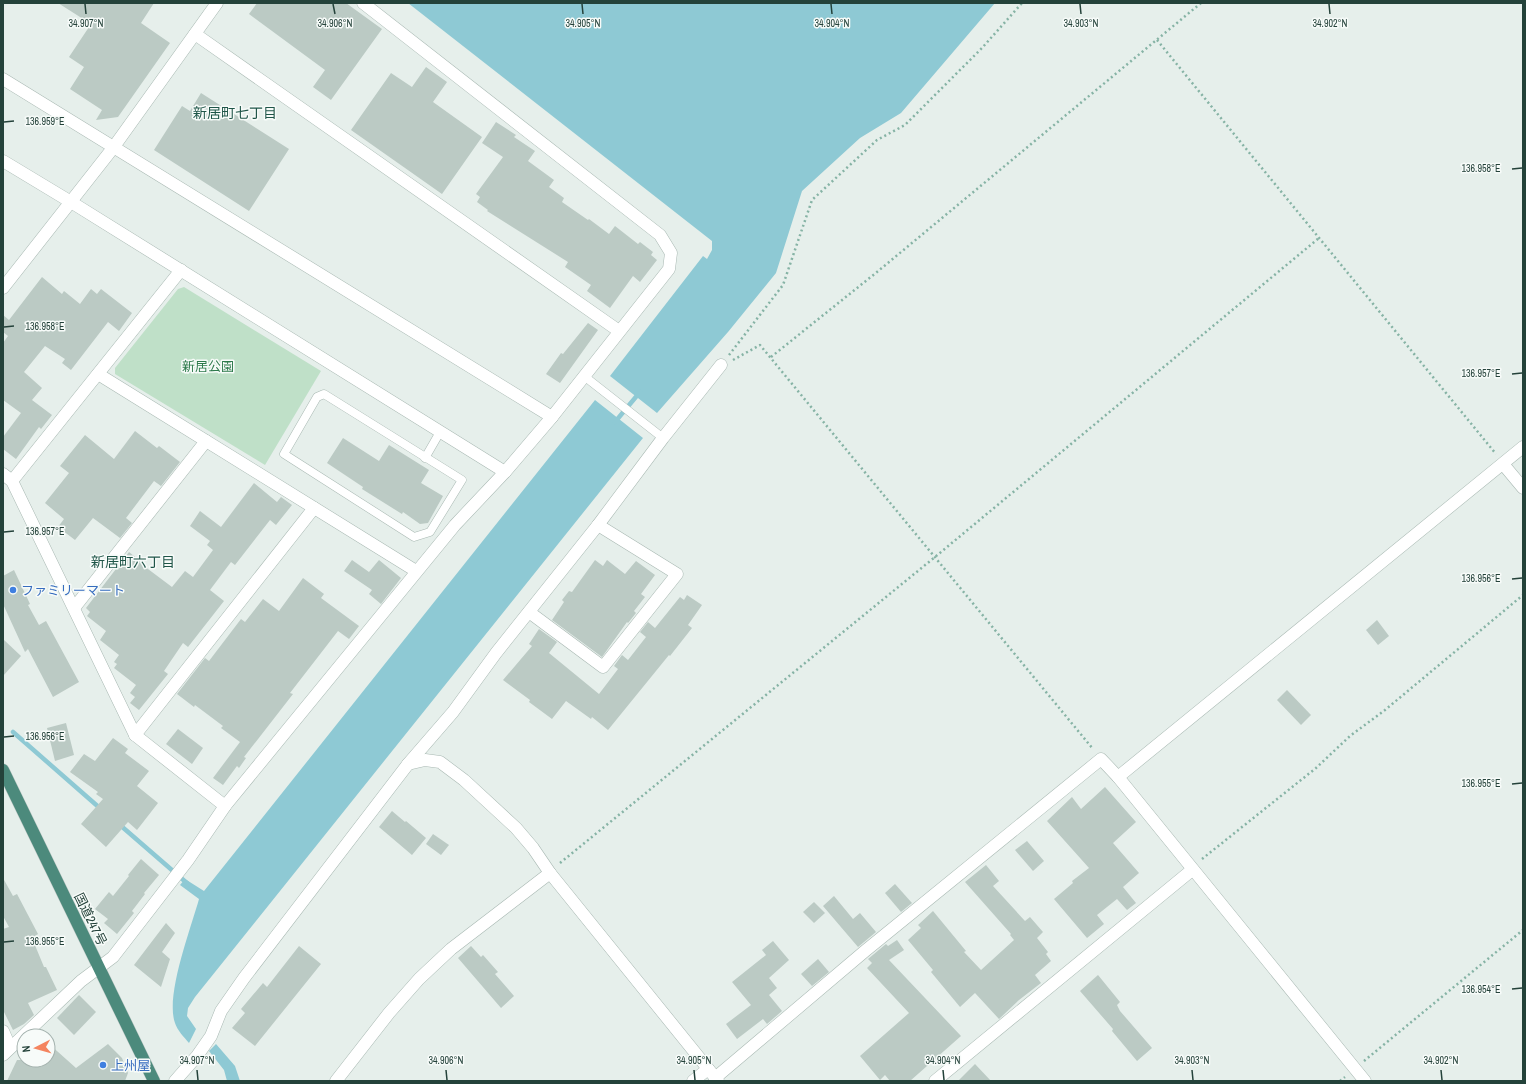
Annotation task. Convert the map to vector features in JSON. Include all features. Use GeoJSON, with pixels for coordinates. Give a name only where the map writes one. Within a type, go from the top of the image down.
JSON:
{"type":"FeatureCollection","features":[{"type":"Feature","properties":{"kind":"highway","name":"国道247号"},"geometry":{"type":"LineString","coordinates":[[4,774],[154,1081]]}},
{"type":"Feature","properties":{"kind":"street"},"geometry":{"type":"LineString","coordinates":[[3,288],[113,148],[217,3]]}},
{"type":"Feature","properties":{"kind":"street"},"geometry":{"type":"LineString","coordinates":[[7,1051],[81,981],[113,957],[188,860],[225,806],[455,524],[505,472],[552,417],[669,269],[671,253],[660,235],[363,3]]}},
{"type":"Feature","properties":{"kind":"street"},"geometry":{"type":"LineString","coordinates":[[195,34],[619,331]]}},
{"type":"Feature","properties":{"kind":"street"},"geometry":{"type":"LineString","coordinates":[[3,79],[552,417]]}},
{"type":"Feature","properties":{"kind":"street"},"geometry":{"type":"LineString","coordinates":[[3,161],[72,202],[505,472]]}},
{"type":"Feature","properties":{"kind":"street"},"geometry":{"type":"LineString","coordinates":[[181,270],[98,374],[8,477],[74,608],[135,735],[225,806]]}},
{"type":"Feature","properties":{"kind":"street"},"geometry":{"type":"LineString","coordinates":[[175,1081],[197,1056],[211,1036],[221,1010],[244,978],[408,764],[453,712],[529,612],[598,525],[663,438],[722,365]]}},
{"type":"Feature","properties":{"kind":"street"},"geometry":{"type":"LineString","coordinates":[[98,374],[416,571]]}},
{"type":"Feature","properties":{"kind":"street"},"geometry":{"type":"LineString","coordinates":[[74,608],[206,440]]}},
{"type":"Feature","properties":{"kind":"street"},"geometry":{"type":"LineString","coordinates":[[1118,777],[1523,447]]}},
{"type":"Feature","properties":{"kind":"street"},"geometry":{"type":"LineString","coordinates":[[1503,464],[1523,488]]}},
{"type":"Feature","properties":{"kind":"street"},"geometry":{"type":"LineString","coordinates":[[135,735],[314,508]]}},
{"type":"Feature","properties":{"kind":"street"},"geometry":{"type":"LineString","coordinates":[[529,612],[603,667],[677,574],[598,525]]}},
{"type":"Feature","properties":{"kind":"street"},"geometry":{"type":"LineString","coordinates":[[693,1081],[714,1076],[1101,759],[1118,777],[1365,1081]]}},
{"type":"Feature","properties":{"kind":"street"},"geometry":{"type":"LineString","coordinates":[[408,764],[425,760],[440,762],[464,780],[516,828],[533,848],[550,873],[714,1076]]}},
{"type":"Feature","properties":{"kind":"street"},"geometry":{"type":"LineString","coordinates":[[935,1081],[1192,869]]}},
{"type":"Feature","properties":{"kind":"street"},"geometry":{"type":"LineString","coordinates":[[336,1081],[388,1013],[418,979],[451,949],[550,873]]}},
{"type":"Feature","properties":{"kind":"street"},"geometry":{"type":"LineString","coordinates":[[3,1031],[7,1051]]}},
{"type":"Feature","properties":{"kind":"lane"},"geometry":{"type":"LineString","coordinates":[[584,376],[663,438]]}},
{"type":"Feature","properties":{"kind":"lane"},"geometry":{"type":"LineString","coordinates":[[324,394],[426,458],[462,480],[430,532],[414,537],[284,454],[317,397],[324,394]]}},
{"type":"Feature","properties":{"kind":"lane"},"geometry":{"type":"LineString","coordinates":[[426,458],[440,432]]}},
{"type":"Feature","properties":{"kind":"path"},"geometry":{"type":"LineString","coordinates":[[722,365],[783,285],[812,200],[878,140],[905,125],[982,48],[1022,3]]}},
{"type":"Feature","properties":{"kind":"path"},"geometry":{"type":"LineString","coordinates":[[771,357],[877,272],[1201,3]]}},
{"type":"Feature","properties":{"kind":"path"},"geometry":{"type":"LineString","coordinates":[[1156,40],[1503,464]]}},
{"type":"Feature","properties":{"kind":"path"},"geometry":{"type":"LineString","coordinates":[[550,873],[935,557],[1319,238]]}},
{"type":"Feature","properties":{"kind":"path"},"geometry":{"type":"LineString","coordinates":[[722,365],[760,345],[1101,759]]}},
{"type":"Feature","properties":{"kind":"path"},"geometry":{"type":"LineString","coordinates":[[1192,869],[1316,768],[1350,736],[1384,710],[1523,595]]}},
{"type":"Feature","properties":{"kind":"path"},"geometry":{"type":"LineString","coordinates":[[1355,1068],[1523,930]]}},
{"type":"Feature","properties":{"kind":"green space","name":"新居公園"},"geometry":{"type":"Polygon","coordinates":[[[184,287],[321,371],[265,465],[115,374],[115,368],[178,289],[184,287]]]}},
{"type":"Feature","properties":{"kind":"water"},"geometry":{"type":"Polygon","coordinates":[[[408,3],[995,3],[901,113],[860,138],[802,191],[776,273],[728,332],[657,413],[610,376],[703,256],[707,259],[712,250],[712,241],[408,3]]]}},
{"type":"Feature","properties":{"kind":"water"},"geometry":{"type":"Polygon","coordinates":[[[595,400],[643,438],[195,997],[188,1008],[187,1016],[196,1029],[189,1043],[176,1026],[173,1011],[173,996],[180,962],[199,899],[180,885],[185,879],[204,891],[595,400]]]}},
{"type":"Feature","properties":{"kind":"water"},"geometry":{"type":"Polygon","coordinates":[[[216,1044],[235,1066],[240,1081],[227,1081],[224,1070],[209,1051],[216,1044]]]}},
{"type":"Feature","properties":{"kind":"building"},"geometry":{"type":"Polygon","coordinates":[[[58,3],[154,3],[141,23],[170,43],[118,117],[96,120],[102,110],[70,89],[84,67],[69,57],[91,24],[58,3]]]}},
{"type":"Feature","properties":{"kind":"building"},"geometry":{"type":"Polygon","coordinates":[[[257,3],[346,3],[382,29],[331,100],[313,87],[325,70],[249,14],[257,3]]]}},
{"type":"Feature","properties":{"kind":"building"},"geometry":{"type":"Polygon","coordinates":[[[426,67],[447,82],[433,102],[482,137],[442,194],[351,130],[391,73],[412,87],[426,67]]]}},
{"type":"Feature","properties":{"kind":"building"},"geometry":{"type":"Polygon","coordinates":[[[201,93],[289,149],[249,211],[154,150],[182,106],[190,111],[201,93]]]}},
{"type":"Feature","properties":{"kind":"building"},"geometry":{"type":"Polygon","coordinates":[[[496,122],[516,135],[514,137],[535,151],[528,161],[554,180],[549,187],[564,198],[562,202],[609,234],[615,226],[638,244],[640,242],[653,252],[651,255],[657,260],[640,282],[633,276],[610,308],[587,291],[591,285],[565,267],[568,262],[487,211],[488,210],[477,202],[480,197],[476,194],[503,157],[482,143],[496,122]]]}},
{"type":"Feature","properties":{"kind":"building"},"geometry":{"type":"Polygon","coordinates":[[[42,277],[62,294],[64,291],[80,304],[91,289],[97,294],[101,289],[132,313],[119,331],[108,322],[71,370],[62,363],[65,359],[45,346],[24,372],[42,388],[32,400],[52,415],[41,429],[39,427],[16,459],[3,449],[3,437],[21,413],[3,400],[3,343],[8,336],[3,332],[3,315],[9,320],[42,277]]]}},
{"type":"Feature","properties":{"kind":"building"},"geometry":{"type":"Polygon","coordinates":[[[588,323],[598,330],[560,383],[546,374],[561,353],[563,354],[588,323]]]}},
{"type":"Feature","properties":{"kind":"building"},"geometry":{"type":"Polygon","coordinates":[[[135,431],[157,448],[159,446],[180,462],[161,486],[154,481],[126,518],[132,523],[120,538],[93,518],[75,540],[58,527],[64,519],[45,503],[69,473],[60,466],[85,435],[114,459],[135,431]]]}},
{"type":"Feature","properties":{"kind":"building"},"geometry":{"type":"Polygon","coordinates":[[[343,438],[379,461],[389,445],[429,470],[421,483],[443,496],[428,523],[420,524],[403,512],[402,514],[362,489],[363,487],[327,463],[343,438]]]}},
{"type":"Feature","properties":{"kind":"building"},"geometry":{"type":"Polygon","coordinates":[[[254,483],[277,502],[281,497],[292,505],[276,525],[270,520],[235,565],[231,562],[210,590],[224,601],[188,647],[183,643],[164,671],[168,674],[139,710],[130,703],[135,697],[130,693],[136,685],[114,668],[117,664],[114,662],[119,655],[100,640],[106,631],[87,616],[90,612],[86,608],[129,552],[145,565],[144,566],[172,587],[185,571],[193,577],[213,550],[207,545],[210,541],[190,526],[200,511],[221,527],[254,483]]]}},
{"type":"Feature","properties":{"kind":"building"},"geometry":{"type":"Polygon","coordinates":[[[352,560],[369,572],[379,560],[401,578],[381,604],[369,594],[372,590],[344,571],[352,560]]]}},
{"type":"Feature","properties":{"kind":"building"},"geometry":{"type":"Polygon","coordinates":[[[595,560],[603,566],[607,560],[625,574],[636,561],[655,575],[641,594],[645,597],[634,611],[636,613],[628,623],[627,622],[602,657],[552,620],[564,602],[562,600],[569,591],[572,592],[595,560]]]}},
{"type":"Feature","properties":{"kind":"building"},"geometry":{"type":"Polygon","coordinates":[[[14,570],[30,604],[28,605],[39,625],[46,621],[79,682],[53,697],[28,649],[25,652],[3,604],[3,576],[14,570]]]}},
{"type":"Feature","properties":{"kind":"building"},"geometry":{"type":"Polygon","coordinates":[[[303,578],[324,594],[321,598],[359,626],[349,639],[338,631],[290,693],[293,694],[244,757],[246,758],[239,768],[237,766],[223,785],[213,778],[240,742],[221,728],[223,726],[195,705],[194,707],[177,694],[205,658],[209,661],[241,619],[245,622],[263,599],[279,611],[303,578]]]}},
{"type":"Feature","properties":{"kind":"building"},"geometry":{"type":"Polygon","coordinates":[[[687,595],[702,605],[688,625],[692,628],[608,730],[592,717],[591,719],[566,701],[552,719],[503,680],[532,646],[529,644],[539,629],[557,642],[549,653],[599,694],[618,669],[614,666],[622,655],[628,660],[646,637],[640,632],[648,622],[655,628],[680,597],[684,600],[687,595]]]}},
{"type":"Feature","properties":{"kind":"building"},"geometry":{"type":"Polygon","coordinates":[[[1377,620],[1389,636],[1378,645],[1366,630],[1377,620]]]}},
{"type":"Feature","properties":{"kind":"building"},"geometry":{"type":"Polygon","coordinates":[[[3,639],[21,656],[3,676],[3,639]]]}},
{"type":"Feature","properties":{"kind":"building"},"geometry":{"type":"Polygon","coordinates":[[[1287,690],[1311,715],[1301,725],[1277,700],[1287,690]]]}},
{"type":"Feature","properties":{"kind":"building"},"geometry":{"type":"Polygon","coordinates":[[[66,723],[74,755],[55,761],[47,728],[66,723]]]}},
{"type":"Feature","properties":{"kind":"building"},"geometry":{"type":"Polygon","coordinates":[[[178,729],[203,748],[192,764],[166,744],[178,729]]]}},
{"type":"Feature","properties":{"kind":"building"},"geometry":{"type":"Polygon","coordinates":[[[113,738],[128,749],[125,753],[149,771],[137,786],[158,803],[137,830],[128,822],[106,847],[81,824],[103,799],[96,794],[98,792],[70,772],[84,754],[95,761],[113,738]]]}},
{"type":"Feature","properties":{"kind":"building"},"geometry":{"type":"Polygon","coordinates":[[[1105,787],[1136,822],[1113,843],[1139,873],[1123,887],[1136,903],[1127,910],[1117,899],[1097,915],[1104,924],[1087,938],[1054,899],[1073,883],[1072,881],[1089,868],[1047,821],[1072,797],[1081,809],[1105,787]]]}},
{"type":"Feature","properties":{"kind":"building"},"geometry":{"type":"Polygon","coordinates":[[[392,811],[426,838],[412,855],[379,827],[392,811]]]}},
{"type":"Feature","properties":{"kind":"building"},"geometry":{"type":"Polygon","coordinates":[[[433,834],[449,845],[441,855],[426,844],[433,834]]]}},
{"type":"Feature","properties":{"kind":"building"},"geometry":{"type":"Polygon","coordinates":[[[1027,841],[1044,861],[1033,871],[1015,850],[1027,841]]]}},
{"type":"Feature","properties":{"kind":"building"},"geometry":{"type":"Polygon","coordinates":[[[141,859],[159,875],[144,893],[145,894],[132,911],[134,913],[117,934],[104,923],[108,919],[95,909],[109,892],[113,896],[141,859]]]}},
{"type":"Feature","properties":{"kind":"building"},"geometry":{"type":"Polygon","coordinates":[[[986,865],[999,881],[993,886],[1025,921],[1030,917],[1043,932],[1037,938],[1048,952],[1046,954],[1051,961],[1035,975],[1041,983],[1019,1000],[999,1019],[975,993],[960,1007],[931,972],[933,970],[908,940],[921,928],[918,925],[933,911],[966,951],[964,952],[981,970],[1014,940],[1010,935],[1011,934],[965,882],[986,865]]]}},
{"type":"Feature","properties":{"kind":"building"},"geometry":{"type":"Polygon","coordinates":[[[3,878],[13,896],[17,894],[38,934],[32,938],[44,967],[46,967],[57,990],[28,1003],[34,1015],[24,1024],[13,1030],[3,1010],[3,929],[9,927],[3,916],[3,878]]]}},
{"type":"Feature","properties":{"kind":"building"},"geometry":{"type":"Polygon","coordinates":[[[895,884],[912,903],[901,912],[885,893],[895,884]]]}},
{"type":"Feature","properties":{"kind":"building"},"geometry":{"type":"Polygon","coordinates":[[[834,896],[853,919],[860,913],[876,932],[858,947],[823,906],[834,896]]]}},
{"type":"Feature","properties":{"kind":"building"},"geometry":{"type":"Polygon","coordinates":[[[814,902],[825,913],[814,923],[803,912],[814,902]]]}},
{"type":"Feature","properties":{"kind":"building"},"geometry":{"type":"Polygon","coordinates":[[[166,923],[175,933],[162,952],[170,959],[161,987],[134,965],[166,923]]]}},
{"type":"Feature","properties":{"kind":"building"},"geometry":{"type":"Polygon","coordinates":[[[897,940],[904,950],[889,960],[961,1036],[910,1081],[890,1081],[885,1075],[880,1080],[860,1056],[909,1013],[867,968],[872,963],[868,959],[886,944],[888,946],[897,940]]]}},
{"type":"Feature","properties":{"kind":"building"},"geometry":{"type":"Polygon","coordinates":[[[773,941],[789,960],[769,978],[777,988],[769,995],[782,1011],[767,1024],[763,1019],[737,1039],[726,1024],[751,1005],[732,982],[766,955],[762,950],[773,941]]]}},
{"type":"Feature","properties":{"kind":"building"},"geometry":{"type":"Polygon","coordinates":[[[299,946],[321,964],[255,1046],[232,1028],[245,1013],[241,1009],[263,983],[267,987],[299,946]]]}},
{"type":"Feature","properties":{"kind":"building"},"geometry":{"type":"Polygon","coordinates":[[[471,946],[481,957],[483,955],[498,972],[495,974],[514,996],[501,1008],[458,958],[471,946]]]}},
{"type":"Feature","properties":{"kind":"building"},"geometry":{"type":"Polygon","coordinates":[[[818,959],[829,972],[812,986],[801,974],[818,959]]]}},
{"type":"Feature","properties":{"kind":"building"},"geometry":{"type":"Polygon","coordinates":[[[1098,975],[1120,1002],[1117,1005],[1120,1011],[1152,1048],[1137,1061],[1112,1031],[1113,1029],[1080,991],[1098,975]]]}},
{"type":"Feature","properties":{"kind":"building"},"geometry":{"type":"Polygon","coordinates":[[[79,995],[96,1012],[74,1035],[57,1018],[79,995]]]}},
{"type":"Feature","properties":{"kind":"building"},"geometry":{"type":"Polygon","coordinates":[[[108,1044],[122,1058],[128,1073],[125,1081],[7,1081],[16,1062],[16,1068],[56,1068],[56,1050],[76,1068],[108,1044]]]}},
{"type":"Feature","properties":{"kind":"building"},"geometry":{"type":"Polygon","coordinates":[[[975,1064],[991,1081],[958,1081],[975,1064]]]}},
{"type":"Feature","properties":{"kind":"waterway"},"geometry":{"type":"LineString","coordinates":[[615,422],[640,392]]}},
{"type":"Feature","properties":{"kind":"waterway"},"geometry":{"type":"LineString","coordinates":[[13,732],[102,810]]}},
{"type":"Feature","properties":{"kind":"waterway"},"geometry":{"type":"LineString","coordinates":[[120,825],[188,884]]}},
{"type":"Feature","properties":{"kind":"place","name":"ファミリーマート"},"geometry":{"type":"Point","coordinates":[13,590]}},
{"type":"Feature","properties":{"kind":"place","name":"上州屋"},"geometry":{"type":"Point","coordinates":[103,1065]}},
{"type":"Feature","properties":{"kind":"district","name":"新居町七丁目"},"geometry":{"type":"Point","coordinates":[235,113]}},
{"type":"Feature","properties":{"kind":"district","name":"新居町六丁目"},"geometry":{"type":"Point","coordinates":[133,562]}}]}
